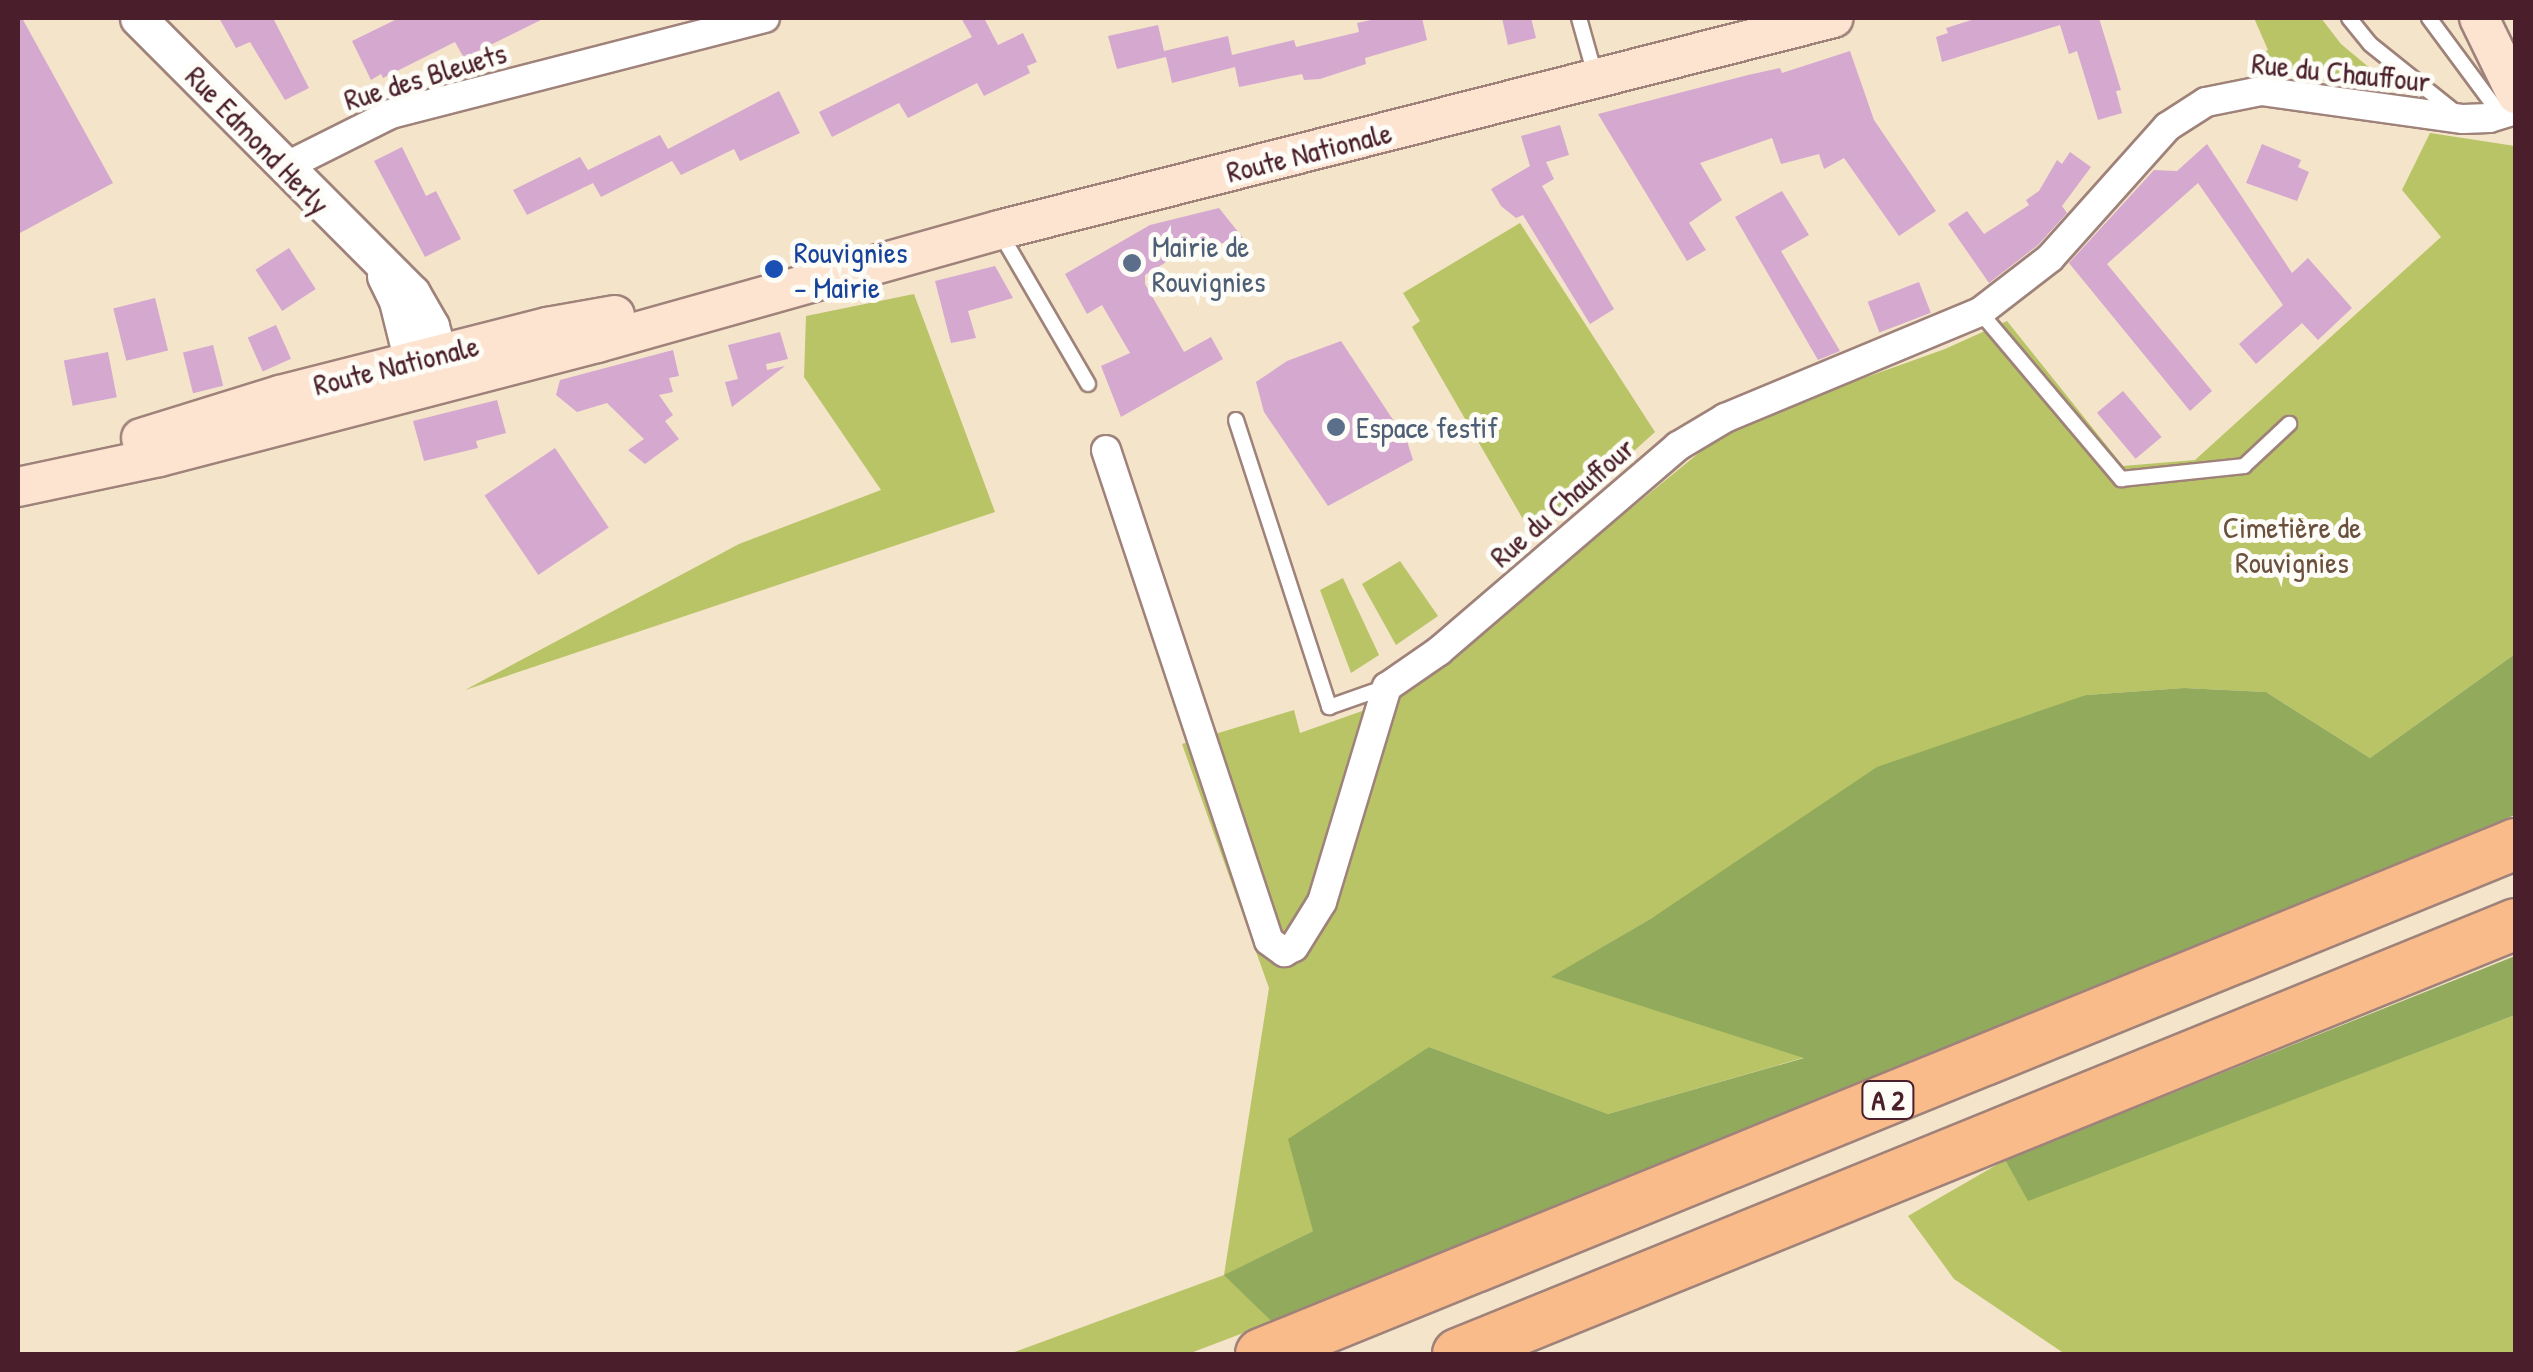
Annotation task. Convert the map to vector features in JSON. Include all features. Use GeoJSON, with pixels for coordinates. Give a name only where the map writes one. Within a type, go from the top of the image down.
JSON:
{"type":"FeatureCollection","features":[{"type":"Feature","properties":{"kind":"highway","name":"A 2"},"geometry":{"type":"LineString","coordinates":[[1261,1354],[2516,844]]}},
{"type":"Feature","properties":{"kind":"highway","name":"A 2"},"geometry":{"type":"LineString","coordinates":[[1458,1354],[2516,924]]}},
{"type":"Feature","properties":{"kind":"main road","name":"Route Nationale"},"geometry":{"type":"LineString","coordinates":[[18,485],[242,405],[429,372],[785,288],[1834,18]]}},
{"type":"Feature","properties":{"kind":"main road"},"geometry":{"type":"LineString","coordinates":[[2480,18],[2512,102]]}},
{"type":"Feature","properties":{"kind":"main road"},"geometry":{"type":"LineString","coordinates":[[2498,18],[2512,102]]}},
{"type":"Feature","properties":{"kind":"street","name":"Rue Edmond Herly"},"geometry":{"type":"LineString","coordinates":[[138,18],[377,262],[429,372]]}},
{"type":"Feature","properties":{"kind":"street","name":"Rue des Bleuets"},"geometry":{"type":"LineString","coordinates":[[285,166],[312,149],[391,114],[765,18]]}},
{"type":"Feature","properties":{"kind":"street","name":"Rue du Chauffour"},"geometry":{"type":"LineString","coordinates":[[1387,686],[1439,651],[1640,475],[1696,434],[1980,312],[2050,258],[2166,127],[2206,102],[2260,91],[2462,118],[2512,102]]}},
{"type":"Feature","properties":{"kind":"street"},"geometry":{"type":"LineString","coordinates":[[1106,450],[1187,703],[1268,940],[1276,950],[1294,946],[1322,902],[1387,686]]}},
{"type":"Feature","properties":{"kind":"lane"},"geometry":{"type":"LineString","coordinates":[[1579,18],[1596,78]]}},
{"type":"Feature","properties":{"kind":"lane"},"geometry":{"type":"LineString","coordinates":[[2349,18],[2361,36],[2462,118]]}},
{"type":"Feature","properties":{"kind":"lane"},"geometry":{"type":"LineString","coordinates":[[2429,18],[2512,102]]}},
{"type":"Feature","properties":{"kind":"lane"},"geometry":{"type":"LineString","coordinates":[[999,230],[1088,384]]}},
{"type":"Feature","properties":{"kind":"lane"},"geometry":{"type":"LineString","coordinates":[[1980,312],[2121,479],[2244,466],[2289,424]]}},
{"type":"Feature","properties":{"kind":"lane"},"geometry":{"type":"LineString","coordinates":[[1236,420],[1330,707],[1387,686]]}},
{"type":"Feature","properties":{"kind":"green space"},"geometry":{"type":"Polygon","coordinates":[[[2254,18],[2321,18],[2341,44],[2390,85],[2383,89],[2255,72],[2255,57],[2268,50],[2254,18]]]}},
{"type":"Feature","properties":{"kind":"green space","name":"Cimetière de Rouvignies"},"geometry":{"type":"Polygon","coordinates":[[[2430,133],[2515,146],[2515,654],[2370,758],[2266,692],[2184,688],[2086,695],[1652,918],[1552,977],[1806,1057],[1608,1114],[1429,1047],[1313,1231],[1225,1275],[1272,1322],[1188,1354],[1009,1354],[1224,1275],[1269,988],[1182,744],[1294,710],[1300,733],[1399,698],[1733,425],[1945,349],[2007,321],[2123,466],[2195,460],[2441,237],[2402,190],[2430,133]]]}},
{"type":"Feature","properties":{"kind":"green space"},"geometry":{"type":"Polygon","coordinates":[[[1520,223],[1655,432],[1535,540],[1412,327],[1420,321],[1403,293],[1520,223]]]}},
{"type":"Feature","properties":{"kind":"green space"},"geometry":{"type":"Polygon","coordinates":[[[914,294],[995,512],[465,690],[739,544],[881,490],[804,377],[806,316],[914,294]]]}},
{"type":"Feature","properties":{"kind":"green space"},"geometry":{"type":"Polygon","coordinates":[[[1400,561],[1438,616],[1396,645],[1362,584],[1400,561]]]}},
{"type":"Feature","properties":{"kind":"green space"},"geometry":{"type":"Polygon","coordinates":[[[1343,578],[1379,655],[1351,673],[1320,590],[1343,578]]]}},
{"type":"Feature","properties":{"kind":"green space"},"geometry":{"type":"Polygon","coordinates":[[[2515,654],[2515,815],[1272,1322],[1224,1275],[1313,1231],[1288,1139],[1429,1047],[1608,1114],[1804,1058],[1551,977],[1652,918],[1877,767],[2086,695],[2184,688],[2266,692],[2370,758],[2515,654]]]}},
{"type":"Feature","properties":{"kind":"green space"},"geometry":{"type":"Polygon","coordinates":[[[2515,956],[2515,1015],[2028,1201],[2005,1160],[2515,956]]]}},
{"type":"Feature","properties":{"kind":"green space"},"geometry":{"type":"Polygon","coordinates":[[[2515,1015],[2515,1354],[2065,1354],[1954,1279],[1908,1216],[2005,1160],[2028,1200],[2515,1015]]]}},
{"type":"Feature","properties":{"kind":"building"},"geometry":{"type":"Polygon","coordinates":[[[18,18],[22,18],[113,183],[18,234],[18,18]]]}},
{"type":"Feature","properties":{"kind":"building"},"geometry":{"type":"Polygon","coordinates":[[[219,18],[273,18],[309,88],[285,100],[250,42],[236,48],[219,18]]]}},
{"type":"Feature","properties":{"kind":"building"},"geometry":{"type":"Polygon","coordinates":[[[399,18],[545,18],[464,58],[455,42],[383,78],[381,74],[371,80],[352,41],[399,18]]]}},
{"type":"Feature","properties":{"kind":"building"},"geometry":{"type":"Polygon","coordinates":[[[961,18],[984,18],[998,45],[1023,33],[1037,62],[1027,66],[1030,73],[984,96],[977,83],[908,118],[899,103],[832,137],[819,112],[972,37],[961,18]]]}},
{"type":"Feature","properties":{"kind":"building"},"geometry":{"type":"Polygon","coordinates":[[[1380,18],[1422,18],[1427,40],[1365,58],[1366,64],[1320,79],[1304,80],[1302,74],[1239,87],[1235,67],[1172,83],[1166,57],[1117,69],[1108,36],[1158,25],[1164,51],[1228,36],[1232,55],[1294,40],[1296,47],[1359,32],[1357,23],[1380,18]]]}},
{"type":"Feature","properties":{"kind":"building"},"geometry":{"type":"Polygon","coordinates":[[[1502,18],[1531,18],[1536,38],[1508,45],[1502,18]]]}},
{"type":"Feature","properties":{"kind":"building"},"geometry":{"type":"Polygon","coordinates":[[[1978,18],[2099,18],[2121,90],[2116,91],[2122,113],[2098,120],[2077,51],[2069,54],[2060,25],[1942,62],[1936,37],[1948,33],[1946,28],[1978,18]]]}},
{"type":"Feature","properties":{"kind":"building"},"geometry":{"type":"Polygon","coordinates":[[[1850,51],[1874,120],[1936,211],[1899,236],[1844,158],[1824,169],[1819,154],[1781,164],[1772,138],[1700,163],[1722,200],[1689,223],[1706,250],[1687,261],[1598,114],[1748,75],[1780,68],[1782,73],[1850,51]]]}},
{"type":"Feature","properties":{"kind":"building"},"geometry":{"type":"Polygon","coordinates":[[[779,91],[800,133],[740,161],[734,149],[681,175],[672,161],[601,197],[593,183],[527,215],[513,190],[580,157],[588,170],[660,135],[668,149],[779,91]]]}},
{"type":"Feature","properties":{"kind":"building"},"geometry":{"type":"Polygon","coordinates":[[[1560,125],[1569,155],[1546,162],[1554,179],[1542,186],[1614,309],[1590,324],[1523,215],[1516,218],[1501,206],[1491,189],[1530,166],[1521,136],[1560,125]]]}},
{"type":"Feature","properties":{"kind":"building"},"geometry":{"type":"Polygon","coordinates":[[[2207,144],[2292,273],[2308,258],[2352,308],[2318,340],[2302,323],[2256,364],[2239,344],[2283,305],[2198,183],[2107,264],[2212,391],[2190,411],[2069,263],[2154,170],[2177,171],[2207,144]]]}},
{"type":"Feature","properties":{"kind":"building"},"geometry":{"type":"Polygon","coordinates":[[[2262,144],[2301,160],[2298,167],[2309,172],[2297,201],[2246,183],[2262,144]]]}},
{"type":"Feature","properties":{"kind":"building"},"geometry":{"type":"Polygon","coordinates":[[[402,147],[426,196],[436,191],[461,239],[425,257],[374,161],[402,147]]]}},
{"type":"Feature","properties":{"kind":"building"},"geometry":{"type":"Polygon","coordinates":[[[2070,152],[2091,167],[2062,206],[2067,213],[2038,245],[1989,283],[1948,224],[1967,211],[1984,234],[2029,205],[2026,200],[2039,191],[2057,160],[2062,164],[2070,152]]]}},
{"type":"Feature","properties":{"kind":"building"},"geometry":{"type":"Polygon","coordinates":[[[1782,191],[1809,235],[1781,251],[1840,351],[1818,360],[1735,217],[1782,191]]]}},
{"type":"Feature","properties":{"kind":"building"},"geometry":{"type":"Polygon","coordinates":[[[1219,208],[1243,238],[1181,253],[1145,275],[1145,284],[1184,352],[1211,337],[1223,359],[1121,417],[1101,366],[1130,353],[1102,305],[1087,314],[1065,274],[1150,225],[1219,208]]]}},
{"type":"Feature","properties":{"kind":"building"},"geometry":{"type":"Polygon","coordinates":[[[289,248],[316,289],[282,311],[255,270],[289,248]]]}},
{"type":"Feature","properties":{"kind":"building"},"geometry":{"type":"Polygon","coordinates":[[[995,266],[1013,298],[968,311],[976,338],[951,343],[935,281],[995,266]]]}},
{"type":"Feature","properties":{"kind":"building"},"geometry":{"type":"Polygon","coordinates":[[[1919,282],[1931,313],[1879,333],[1868,302],[1919,282]]]}},
{"type":"Feature","properties":{"kind":"building"},"geometry":{"type":"Polygon","coordinates":[[[155,298],[168,350],[126,361],[113,308],[155,298]]]}},
{"type":"Feature","properties":{"kind":"building"},"geometry":{"type":"Polygon","coordinates":[[[276,325],[291,359],[263,371],[248,338],[276,325]]]}},
{"type":"Feature","properties":{"kind":"building"},"geometry":{"type":"Polygon","coordinates":[[[780,332],[788,359],[766,364],[767,370],[785,366],[732,407],[725,382],[738,379],[728,345],[780,332]]]}},
{"type":"Feature","properties":{"kind":"building","name":"Espace festif"},"geometry":{"type":"Polygon","coordinates":[[[1341,341],[1407,441],[1413,460],[1328,506],[1264,412],[1256,382],[1287,361],[1341,341]]]}},
{"type":"Feature","properties":{"kind":"building"},"geometry":{"type":"Polygon","coordinates":[[[213,345],[223,386],[193,393],[183,352],[213,345]]]}},
{"type":"Feature","properties":{"kind":"building"},"geometry":{"type":"Polygon","coordinates":[[[673,350],[679,376],[669,378],[673,392],[659,395],[673,415],[665,421],[679,439],[645,464],[628,450],[644,439],[607,403],[577,412],[556,395],[560,380],[673,350]]]}},
{"type":"Feature","properties":{"kind":"building"},"geometry":{"type":"Polygon","coordinates":[[[108,352],[117,397],[73,406],[64,361],[108,352]]]}},
{"type":"Feature","properties":{"kind":"building"},"geometry":{"type":"Polygon","coordinates":[[[2123,391],[2162,437],[2136,459],[2097,413],[2123,391]]]}},
{"type":"Feature","properties":{"kind":"building"},"geometry":{"type":"Polygon","coordinates":[[[497,400],[506,433],[476,441],[478,448],[424,461],[413,421],[497,400]]]}},
{"type":"Feature","properties":{"kind":"building"},"geometry":{"type":"Polygon","coordinates":[[[555,448],[609,528],[538,575],[485,496],[555,448]]]}},
{"type":"Feature","properties":{"kind":"place","name":"Mairie de Rouvignies"},"geometry":{"type":"Point","coordinates":[1132,263]}},
{"type":"Feature","properties":{"kind":"place","name":"Rouvignies – Mairie"},"geometry":{"type":"Point","coordinates":[774,269]}},
{"type":"Feature","properties":{"kind":"place","name":"Espace festif"},"geometry":{"type":"Point","coordinates":[1336,427]}}]}
